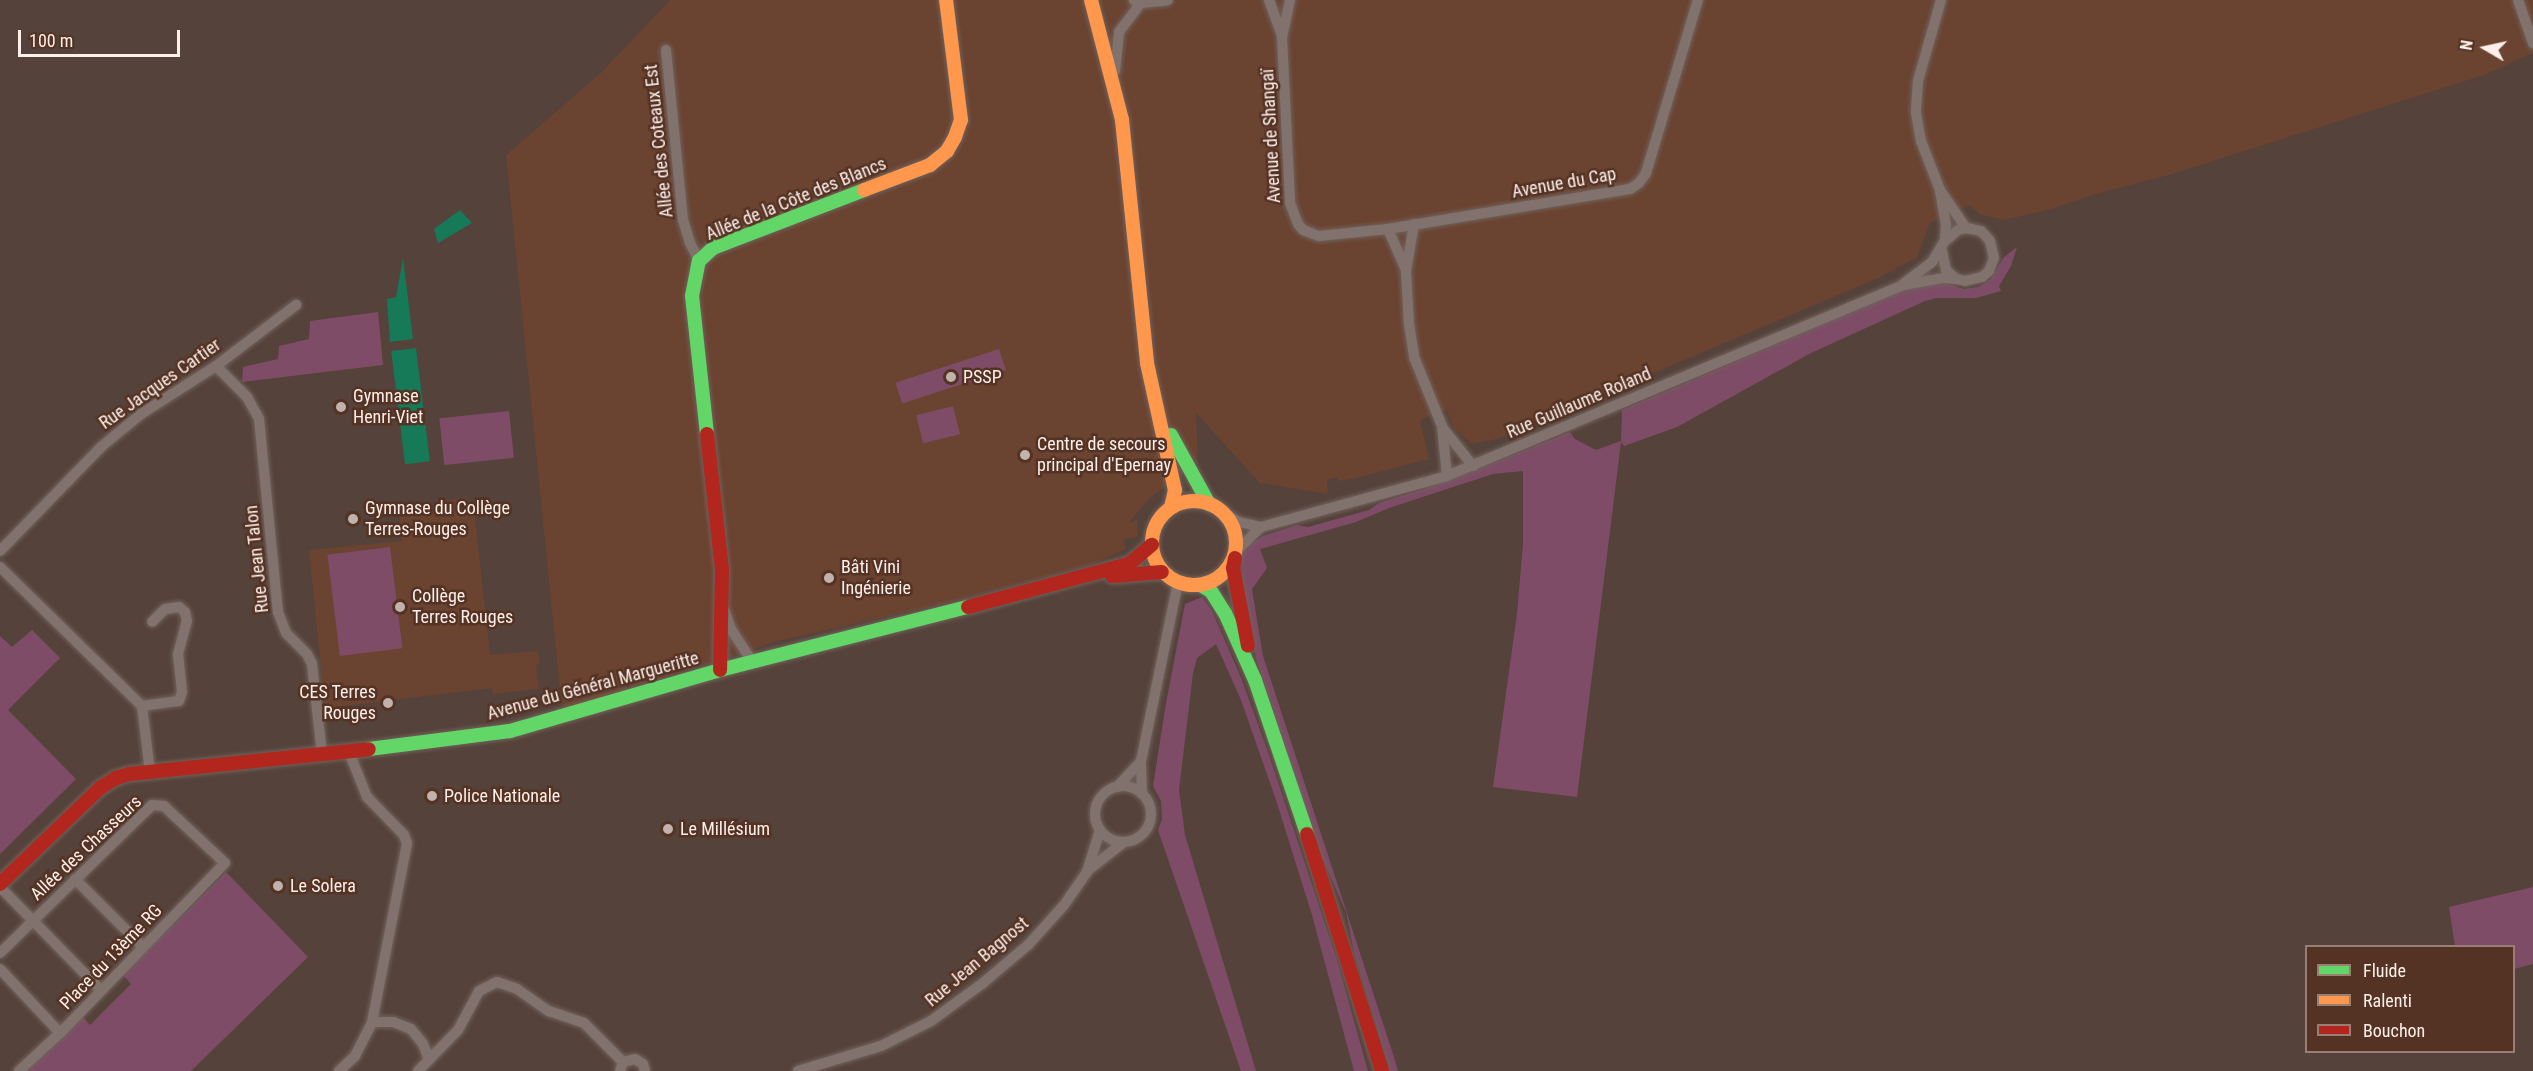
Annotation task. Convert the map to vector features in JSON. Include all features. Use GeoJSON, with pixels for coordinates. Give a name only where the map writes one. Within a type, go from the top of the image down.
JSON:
{"type":"FeatureCollection","features":[{"type":"Feature","properties":{"kind":"street","name":"Allée de la Côte des Blancs"},"geometry":{"type":"LineString","coordinates":[[720,670],[722,570],[692,296],[699,261],[713,248],[930,165],[947,151],[956,137],[961,120],[946,0]]}},
{"type":"Feature","properties":{"kind":"street"},"geometry":{"type":"LineString","coordinates":[[1091,0],[1115,87],[1128,158],[1147,363],[1160,412],[1175,490],[1171,507],[1156,525],[1152,545],[1156,564],[1162,572],[1178,583],[1202,586],[1211,591],[1225,613],[1255,680],[1331,908],[1382,1071]]}},
{"type":"Feature","properties":{"kind":"street"},"geometry":{"type":"LineString","coordinates":[[1115,87],[1115,50],[1119,32],[1138,2],[1168,0]]}},
{"type":"Feature","properties":{"kind":"street"},"geometry":{"type":"LineString","coordinates":[[1269,0],[1282,37]]}},
{"type":"Feature","properties":{"kind":"street"},"geometry":{"type":"LineString","coordinates":[[1282,37],[1290,0]]}},
{"type":"Feature","properties":{"kind":"street","name":"Avenue du Cap"},"geometry":{"type":"LineString","coordinates":[[1303,230],[1319,236],[1388,229],[1630,189],[1639,183],[1646,173],[1698,0]]}},
{"type":"Feature","properties":{"kind":"street"},"geometry":{"type":"LineString","coordinates":[[1941,0],[1918,81],[1916,113],[1921,141],[1940,190],[1946,224],[1943,246],[1943,264],[1956,279],[1974,281],[1989,271],[1994,258],[1993,246],[1981,231],[1966,228],[1958,230],[1943,246]]}},
{"type":"Feature","properties":{"kind":"street"},"geometry":{"type":"LineString","coordinates":[[2518,0],[2533,43]]}},
{"type":"Feature","properties":{"kind":"street","name":"Avenue de Shangaï"},"geometry":{"type":"LineString","coordinates":[[1282,37],[1290,203],[1292,216],[1303,230]]}},
{"type":"Feature","properties":{"kind":"street","name":"Allée des Coteaux Est"},"geometry":{"type":"LineString","coordinates":[[666,50],[683,220],[690,243],[699,261]]}},
{"type":"Feature","properties":{"kind":"street"},"geometry":{"type":"LineString","coordinates":[[1940,190],[1966,228]]}},
{"type":"Feature","properties":{"kind":"street"},"geometry":{"type":"LineString","coordinates":[[1414,224],[1406,271],[1408,324],[1414,357],[1442,426],[1473,466]]}},
{"type":"Feature","properties":{"kind":"street"},"geometry":{"type":"LineString","coordinates":[[1388,229],[1406,271]]}},
{"type":"Feature","properties":{"kind":"street","name":"Rue Guillaume Roland"},"geometry":{"type":"LineString","coordinates":[[1903,285],[1925,269],[1943,246]]}},
{"type":"Feature","properties":{"kind":"street","name":"Rue Guillaume Roland"},"geometry":{"type":"LineString","coordinates":[[1261,527],[1447,476],[1903,285],[1944,278],[1956,279]]}},
{"type":"Feature","properties":{"kind":"street","name":"Rue Jacques Cartier"},"geometry":{"type":"LineString","coordinates":[[0,551],[101,447],[141,414],[216,366],[296,305]]}},
{"type":"Feature","properties":{"kind":"street","name":"Rue Jean Talon"},"geometry":{"type":"LineString","coordinates":[[216,366],[247,397],[260,419],[278,612],[281,626],[312,664],[322,754]]}},
{"type":"Feature","properties":{"kind":"street"},"geometry":{"type":"LineString","coordinates":[[1160,412],[1196,486],[1209,504]]}},
{"type":"Feature","properties":{"kind":"street"},"geometry":{"type":"LineString","coordinates":[[1442,426],[1447,476]]}},
{"type":"Feature","properties":{"kind":"street"},"geometry":{"type":"LineString","coordinates":[[1171,507],[1195,501],[1209,504],[1239,522],[1261,527]]}},
{"type":"Feature","properties":{"kind":"street"},"geometry":{"type":"LineString","coordinates":[[1226,514],[1236,537],[1233,568],[1255,680]]}},
{"type":"Feature","properties":{"kind":"street"},"geometry":{"type":"LineString","coordinates":[[1202,586],[1220,578],[1235,554],[1261,527]]}},
{"type":"Feature","properties":{"kind":"street","name":"Avenue du Général Margueritte"},"geometry":{"type":"LineString","coordinates":[[0,885],[100,788],[116,778],[150,772],[349,752],[510,730],[752,661],[1084,577],[1129,564],[1152,545]]}},
{"type":"Feature","properties":{"kind":"street"},"geometry":{"type":"LineString","coordinates":[[0,567],[81,643],[142,706],[150,772]]}},
{"type":"Feature","properties":{"kind":"street","name":"Avenue du Général Margueritte"},"geometry":{"type":"LineString","coordinates":[[1084,577],[1162,572]]}},
{"type":"Feature","properties":{"kind":"street","name":"Rue Jean Bagnost"},"geometry":{"type":"LineString","coordinates":[[798,1071],[881,1046],[931,1021],[983,983],[1029,944],[1064,904],[1087,872],[1124,842],[1133,840],[1147,828],[1150,810],[1142,794],[1141,760],[1178,583]]}},
{"type":"Feature","properties":{"kind":"street","name":"Allée de la Côte des Blancs"},"geometry":{"type":"LineString","coordinates":[[722,603],[732,629],[752,661]]}},
{"type":"Feature","properties":{"kind":"street"},"geometry":{"type":"LineString","coordinates":[[142,706],[179,702],[182,692],[178,654],[187,621],[185,612],[179,607],[165,609],[152,622]]}},
{"type":"Feature","properties":{"kind":"street"},"geometry":{"type":"LineString","coordinates":[[339,1071],[355,1056],[372,1022],[407,843],[404,835],[367,797],[349,752]]}},
{"type":"Feature","properties":{"kind":"street","name":"Rue Jean Bagnost"},"geometry":{"type":"LineString","coordinates":[[1087,872],[1100,830],[1096,822],[1097,804],[1101,796],[1117,787],[1141,760]]}},
{"type":"Feature","properties":{"kind":"street"},"geometry":{"type":"LineString","coordinates":[[1117,787],[1126,786],[1142,794]]}},
{"type":"Feature","properties":{"kind":"street","name":"Allée des Chasseurs"},"geometry":{"type":"LineString","coordinates":[[0,953],[152,805],[164,806],[225,863]]}},
{"type":"Feature","properties":{"kind":"street"},"geometry":{"type":"LineString","coordinates":[[1100,830],[1115,841],[1124,842]]}},
{"type":"Feature","properties":{"kind":"street","name":"Place du 13ème RG"},"geometry":{"type":"LineString","coordinates":[[19,1071],[60,1033],[225,863]]}},
{"type":"Feature","properties":{"kind":"street"},"geometry":{"type":"LineString","coordinates":[[75,879],[143,947]]}},
{"type":"Feature","properties":{"kind":"street"},"geometry":{"type":"LineString","coordinates":[[0,885],[32,921],[101,990]]}},
{"type":"Feature","properties":{"kind":"street"},"geometry":{"type":"LineString","coordinates":[[0,969],[60,1033]]}},
{"type":"Feature","properties":{"kind":"street"},"geometry":{"type":"LineString","coordinates":[[418,1071],[458,1030],[479,991],[497,982],[517,989],[549,1011],[584,1023],[622,1067],[635,1059],[643,1064],[645,1071]]}},
{"type":"Feature","properties":{"kind":"street"},"geometry":{"type":"LineString","coordinates":[[372,1022],[393,1022],[411,1029],[423,1044],[429,1060]]}},
{"type":"Feature","properties":{"kind":"shaded area"},"geometry":{"type":"Polygon","coordinates":[[[670,0],[2533,0],[2533,53],[2484,75],[2169,175],[2095,194],[2054,208],[2005,220],[1981,215],[1969,205],[1930,223],[1917,257],[1878,278],[1497,439],[1472,444],[1454,428],[1446,410],[1425,418],[1420,421],[1429,459],[1357,478],[1339,481],[1337,477],[1327,480],[1328,494],[1260,483],[1196,413],[1198,464],[1151,497],[1128,523],[1137,520],[1138,537],[1123,539],[1126,549],[1092,564],[942,604],[778,641],[562,710],[506,155],[601,73],[670,0]]]}},
{"type":"Feature","properties":{"kind":"shaded area"},"geometry":{"type":"Polygon","coordinates":[[[460,210],[472,223],[438,243],[434,229],[460,210]]]}},
{"type":"Feature","properties":{"kind":"shaded area"},"geometry":{"type":"Polygon","coordinates":[[[2017,247],[2011,266],[1999,286],[2001,291],[1976,298],[1937,298],[1925,301],[1811,353],[1677,427],[1624,446],[1621,442],[1577,797],[1493,787],[1517,614],[1523,544],[1523,471],[1493,474],[1389,508],[1356,522],[1260,549],[1267,568],[1252,589],[1263,656],[1398,1071],[1390,1071],[1354,952],[1346,912],[1319,850],[1256,658],[1244,606],[1241,553],[1246,546],[1263,536],[1297,525],[1308,527],[1369,510],[1379,503],[1446,482],[1570,432],[1575,439],[1596,450],[1621,441],[1622,410],[1909,288],[1941,282],[1964,289],[1978,287],[1990,280],[2004,257],[2017,247]]]}},
{"type":"Feature","properties":{"kind":"shaded area"},"geometry":{"type":"Polygon","coordinates":[[[403,258],[413,339],[390,342],[387,299],[396,297],[403,258]]]}},
{"type":"Feature","properties":{"kind":"shaded area"},"geometry":{"type":"Polygon","coordinates":[[[378,312],[383,365],[242,382],[243,367],[278,359],[279,346],[309,339],[310,321],[378,312]]]}},
{"type":"Feature","properties":{"kind":"shaded area"},"geometry":{"type":"Polygon","coordinates":[[[416,348],[430,461],[405,464],[391,351],[416,348]]]}},
{"type":"Feature","properties":{"kind":"shaded area","name":"PSSP"},"geometry":{"type":"Polygon","coordinates":[[[999,349],[1006,370],[902,404],[895,383],[999,349]]]}},
{"type":"Feature","properties":{"kind":"shaded area"},"geometry":{"type":"Polygon","coordinates":[[[953,406],[960,434],[923,443],[916,415],[953,406]]]}},
{"type":"Feature","properties":{"kind":"shaded area"},"geometry":{"type":"Polygon","coordinates":[[[509,411],[514,458],[444,465],[439,418],[509,411]]]}},
{"type":"Feature","properties":{"kind":"shaded area","name":"Collège Terres Rouges"},"geometry":{"type":"Polygon","coordinates":[[[467,498],[468,507],[474,507],[490,655],[538,651],[540,664],[536,664],[539,689],[493,694],[492,688],[325,708],[309,550],[402,541],[399,513],[436,508],[436,502],[467,498]]]}},
{"type":"Feature","properties":{"kind":"shaded area"},"geometry":{"type":"Polygon","coordinates":[[[390,547],[402,648],[340,656],[327,555],[390,547]]]}},
{"type":"Feature","properties":{"kind":"shaded area"},"geometry":{"type":"Polygon","coordinates":[[[1202,597],[1212,611],[1242,680],[1269,755],[1337,960],[1368,1071],[1354,1071],[1312,915],[1276,800],[1241,700],[1216,644],[1197,658],[1193,673],[1179,790],[1185,835],[1256,1071],[1241,1071],[1158,830],[1162,819],[1161,801],[1153,786],[1185,604],[1202,597]]]}},
{"type":"Feature","properties":{"kind":"shaded area"},"geometry":{"type":"Polygon","coordinates":[[[32,630],[60,658],[8,710],[76,779],[0,854],[0,636],[12,647],[32,630]]]}},
{"type":"Feature","properties":{"kind":"shaded area"},"geometry":{"type":"Polygon","coordinates":[[[226,872],[308,957],[191,1071],[27,1071],[82,1016],[90,1025],[131,984],[123,975],[226,872]]]}},
{"type":"Feature","properties":{"kind":"shaded area"},"geometry":{"type":"Polygon","coordinates":[[[2533,887],[2533,964],[2515,969],[2515,945],[2455,945],[2449,907],[2533,887]]]}},
{"type":"Feature","properties":{"kind":"traffic: fast"},"geometry":{"type":"LineString","coordinates":[[707,434],[692,296],[699,261],[713,248],[864,190]]}},
{"type":"Feature","properties":{"kind":"traffic: fast"},"geometry":{"type":"LineString","coordinates":[[1171,435],[1209,504]]}},
{"type":"Feature","properties":{"kind":"traffic: fast"},"geometry":{"type":"LineString","coordinates":[[1202,586],[1211,591],[1225,613],[1255,680],[1307,834]]}},
{"type":"Feature","properties":{"kind":"traffic: fast"},"geometry":{"type":"LineString","coordinates":[[369,749],[510,731],[720,670],[968,607]]}},
{"type":"Feature","properties":{"kind":"traffic: slow"},"geometry":{"type":"LineString","coordinates":[[864,190],[930,165],[947,151],[955,137],[961,120],[946,0]]}},
{"type":"Feature","properties":{"kind":"traffic: slow"},"geometry":{"type":"LineString","coordinates":[[1091,0],[1122,120],[1147,363],[1175,490],[1171,507]]}},
{"type":"Feature","properties":{"kind":"traffic: slow"},"geometry":{"type":"LineString","coordinates":[[1186,501],[1202,501],[1218,508],[1229,519],[1236,535],[1236,543],[1233,559],[1224,573],[1202,585],[1186,585],[1170,578],[1159,567],[1152,551],[1152,535],[1159,519],[1170,508],[1186,501]]}},
{"type":"Feature","properties":{"kind":"traffic: jam"},"geometry":{"type":"LineString","coordinates":[[707,434],[722,570],[720,670]]}},
{"type":"Feature","properties":{"kind":"traffic: jam"},"geometry":{"type":"LineString","coordinates":[[968,607],[1129,564],[1152,545]]}},
{"type":"Feature","properties":{"kind":"traffic: jam"},"geometry":{"type":"LineString","coordinates":[[1235,558],[1233,568],[1248,646]]}},
{"type":"Feature","properties":{"kind":"traffic: jam"},"geometry":{"type":"LineString","coordinates":[[1112,576],[1162,572]]}},
{"type":"Feature","properties":{"kind":"traffic: jam"},"geometry":{"type":"LineString","coordinates":[[0,884],[100,788],[116,778],[129,774],[369,749]]}},
{"type":"Feature","properties":{"kind":"traffic: jam"},"geometry":{"type":"LineString","coordinates":[[1307,834],[1382,1071]]}},
{"type":"Feature","properties":{"kind":"place","name":"PSSP"},"geometry":{"type":"Point","coordinates":[951,377]}},
{"type":"Feature","properties":{"kind":"place","name":"Gymnase Henri-Viet"},"geometry":{"type":"Point","coordinates":[341,407]}},
{"type":"Feature","properties":{"kind":"place","name":"Centre de secours principal d'Epernay"},"geometry":{"type":"Point","coordinates":[1025,455]}},
{"type":"Feature","properties":{"kind":"place","name":"Gymnase du Collège Terres-Rouges"},"geometry":{"type":"Point","coordinates":[353,519]}},
{"type":"Feature","properties":{"kind":"place","name":"Bâti Vini Ingénierie"},"geometry":{"type":"Point","coordinates":[829,578]}},
{"type":"Feature","properties":{"kind":"place","name":"Collège Terres Rouges"},"geometry":{"type":"Point","coordinates":[400,607]}},
{"type":"Feature","properties":{"kind":"place","name":"CES Terres Rouges"},"geometry":{"type":"Point","coordinates":[388,703]}},
{"type":"Feature","properties":{"kind":"place","name":"Police Nationale"},"geometry":{"type":"Point","coordinates":[432,796]}},
{"type":"Feature","properties":{"kind":"place","name":"Le Millésium"},"geometry":{"type":"Point","coordinates":[668,829]}},
{"type":"Feature","properties":{"kind":"place","name":"Le Solera"},"geometry":{"type":"Point","coordinates":[278,886]}}]}
